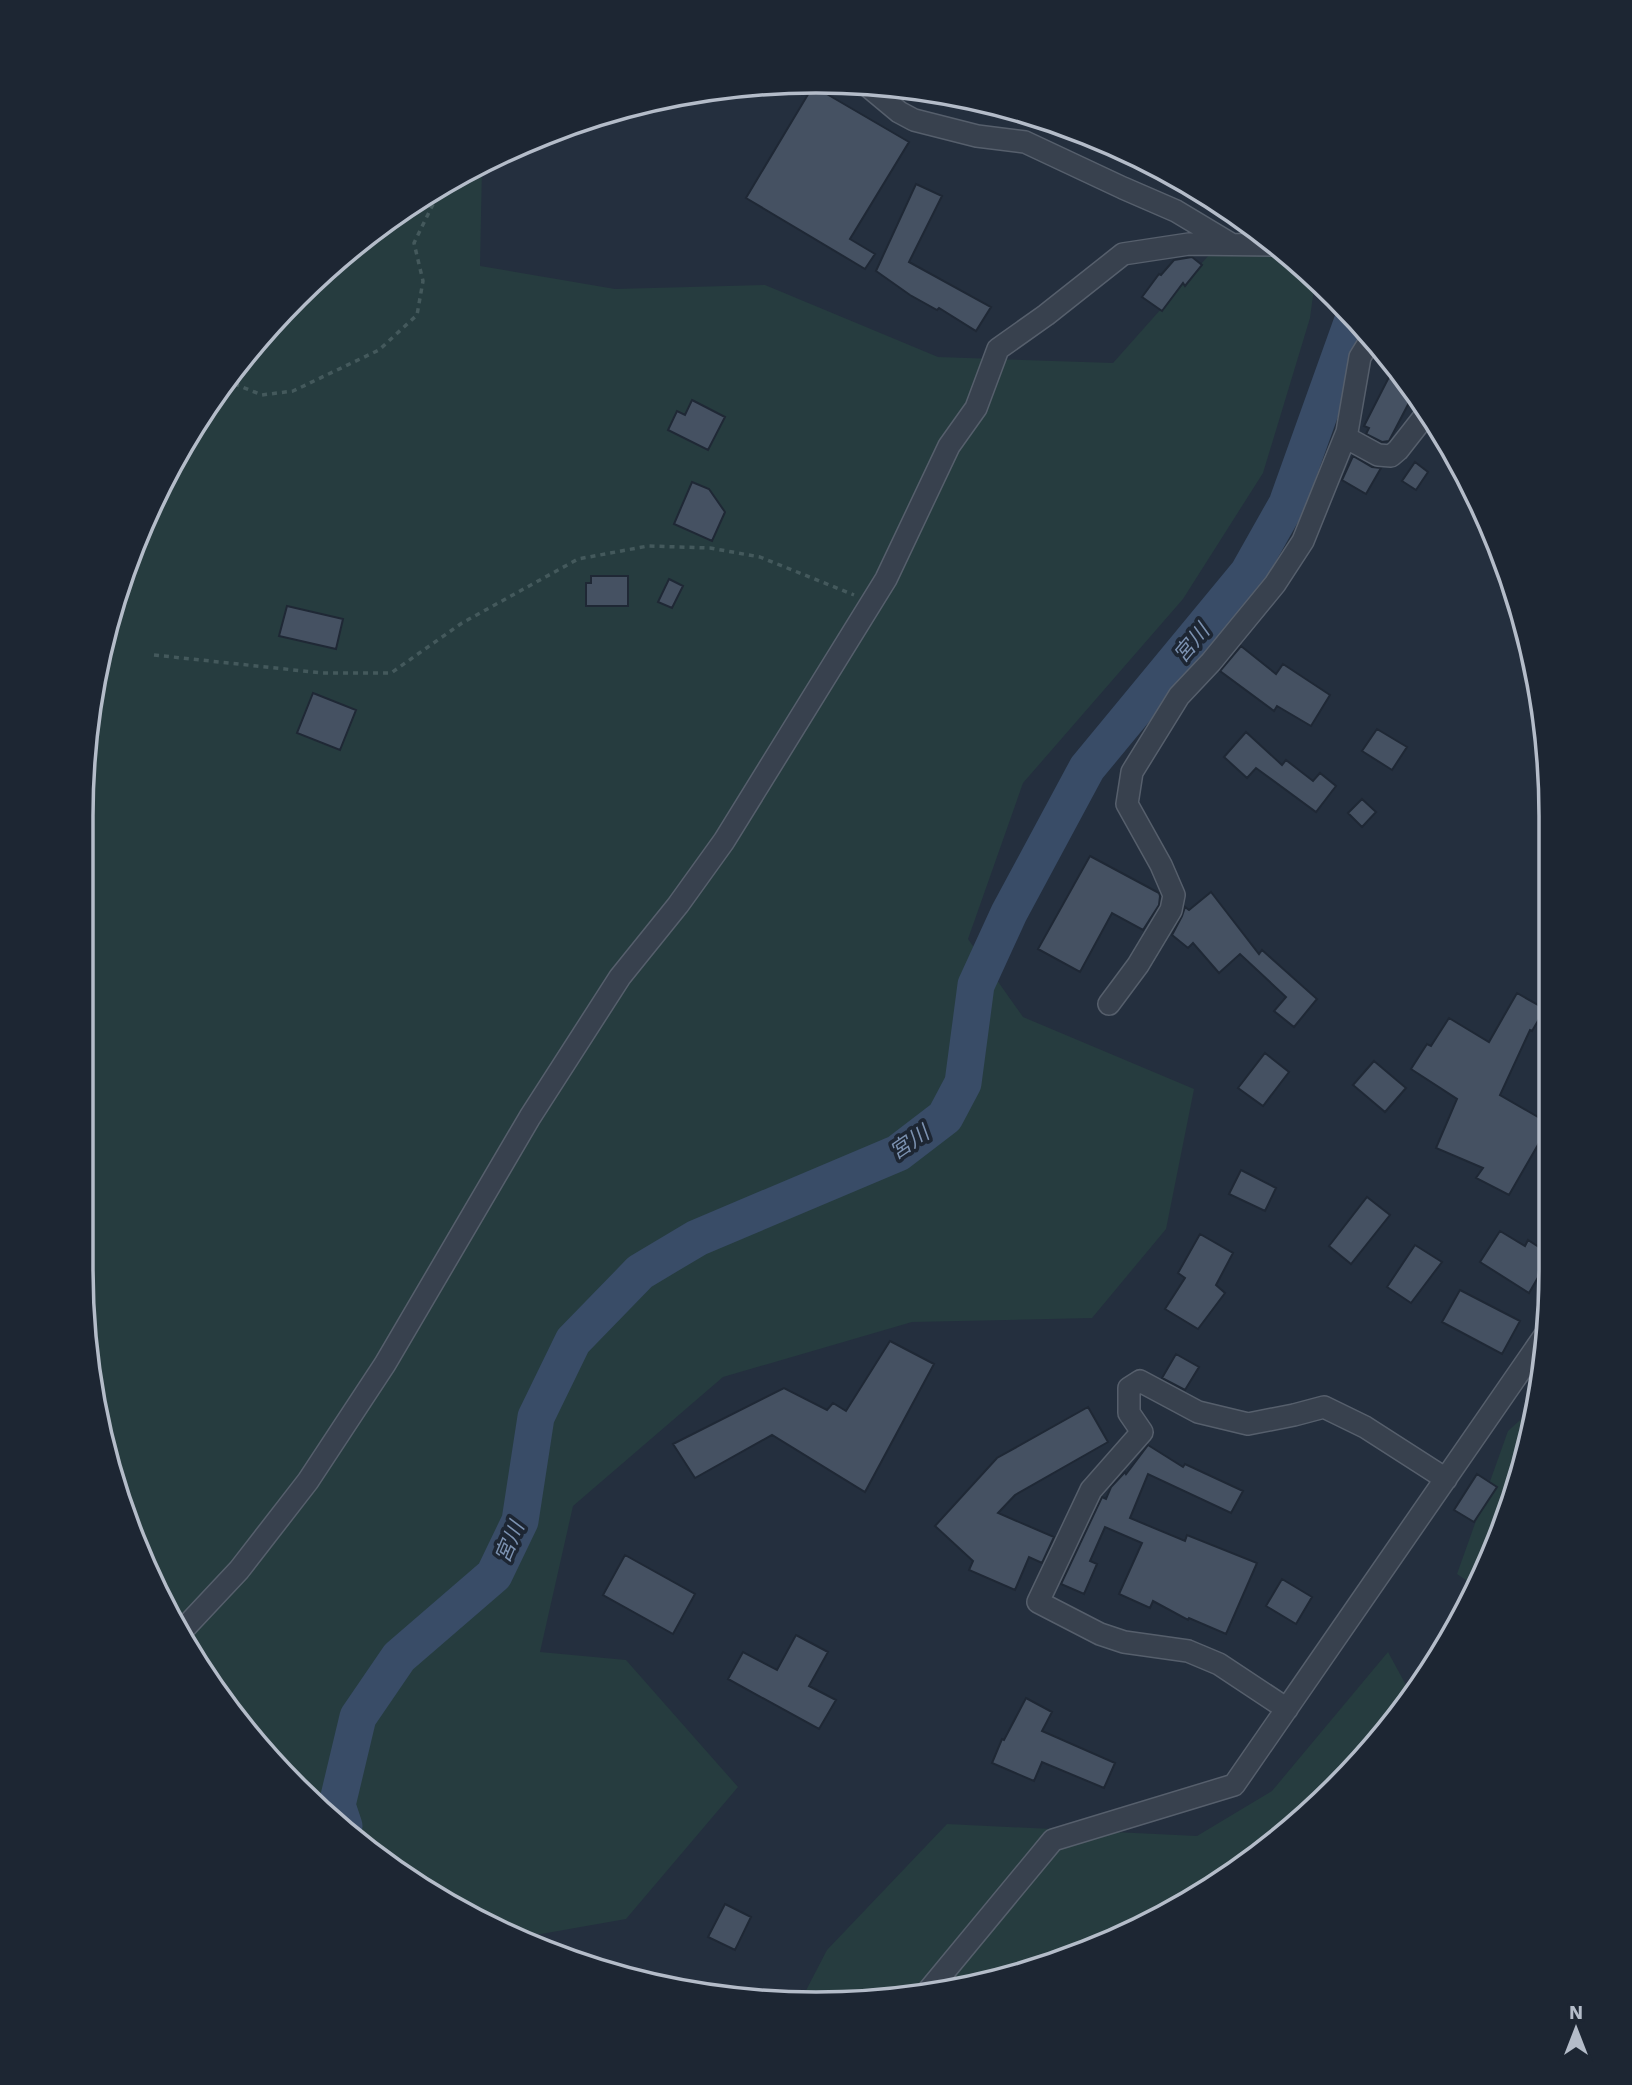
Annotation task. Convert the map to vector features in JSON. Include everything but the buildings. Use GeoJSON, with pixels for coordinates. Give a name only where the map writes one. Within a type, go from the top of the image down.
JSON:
{"type":"FeatureCollection","features":[{"type":"Feature","properties":{"kind":"street"},"geometry":{"type":"LineString","coordinates":[[880,96],[914,120],[977,136],[1025,142],[1176,211],[1231,244]]}},
{"type":"Feature","properties":{"kind":"street"},"geometry":{"type":"LineString","coordinates":[[187,1625],[239,1570],[315,1470],[385,1364],[530,1117],[620,976],[678,905],[724,841],[886,579],[949,446],[976,408],[998,349],[1123,254],[1189,244],[1259,245]]}},
{"type":"Feature","properties":{"kind":"street"},"geometry":{"type":"LineString","coordinates":[[1109,1003],[1138,965],[1171,910],[1174,895],[1161,865],[1127,804],[1132,772],[1180,696],[1275,583],[1303,541],[1345,437],[1360,357],[1366,347]]}},
{"type":"Feature","properties":{"kind":"street"},"geometry":{"type":"LineString","coordinates":[[1345,437],[1378,455],[1391,456],[1421,421]]}},
{"type":"Feature","properties":{"kind":"street"},"geometry":{"type":"LineString","coordinates":[[936,1982],[1053,1840],[1234,1785],[1534,1351]]}},
{"type":"Feature","properties":{"kind":"street"},"geometry":{"type":"LineString","coordinates":[[1287,1709],[1219,1664],[1188,1651],[1124,1642],[1038,1602],[1091,1490],[1142,1432],[1129,1413],[1129,1388],[1140,1381],[1198,1412],[1248,1423],[1324,1407],[1365,1427],[1446,1479]]}},
{"type":"Feature","properties":{"kind":"path"},"geometry":{"type":"LineString","coordinates":[[236,384],[262,395],[293,391],[379,350],[416,315],[423,281],[414,243],[434,203]]}},
{"type":"Feature","properties":{"kind":"path"},"geometry":{"type":"LineString","coordinates":[[154,655],[322,673],[391,673],[463,623],[578,559],[648,546],[710,548],[760,557],[872,602]]}},
{"type":"Feature","properties":{"kind":"green space"},"geometry":{"type":"Polygon","coordinates":[[[482,175],[480,266],[615,289],[765,285],[938,357],[1113,363],[1225,237],[1248,236],[1314,292],[1310,318],[1263,473],[1183,599],[1023,783],[968,939],[1023,1017],[1194,1089],[1166,1229],[1092,1318],[912,1322],[723,1377],[573,1506],[540,1652],[626,1660],[738,1787],[626,1919],[535,1935],[454,1895],[376,1843],[339,1813],[272,1746],[215,1671],[167,1589],[131,1501],[107,1410],[94,1316],[93,816],[99,722],[117,629],[131,584],[167,496],[190,454],[242,376],[272,339],[339,272],[376,242],[414,215],[482,175]]]}},
{"type":"Feature","properties":{"kind":"green space"},"geometry":{"type":"Polygon","coordinates":[[[1523,1417],[1501,1501],[1468,1582],[1457,1574],[1508,1431],[1523,1417]]]}},
{"type":"Feature","properties":{"kind":"green space"},"geometry":{"type":"Polygon","coordinates":[[[1388,1652],[1406,1686],[1360,1746],[1293,1813],[1256,1843],[1178,1895],[1093,1937],[1003,1968],[910,1986],[863,1991],[805,1992],[827,1950],[947,1824],[1197,1836],[1272,1791],[1388,1652]]]}},
{"type":"Feature","properties":{"kind":"waterway","name":"宮川"},"geometry":{"type":"LineString","coordinates":[[340,1814],[337,1805],[358,1717],[399,1657],[494,1575],[520,1521],[536,1417],[573,1341],[640,1272],[697,1238],[898,1153],[945,1117],[963,1083],[976,985],[1009,913],[1087,768],[1248,573],[1287,504],[1350,329]]}}]}
